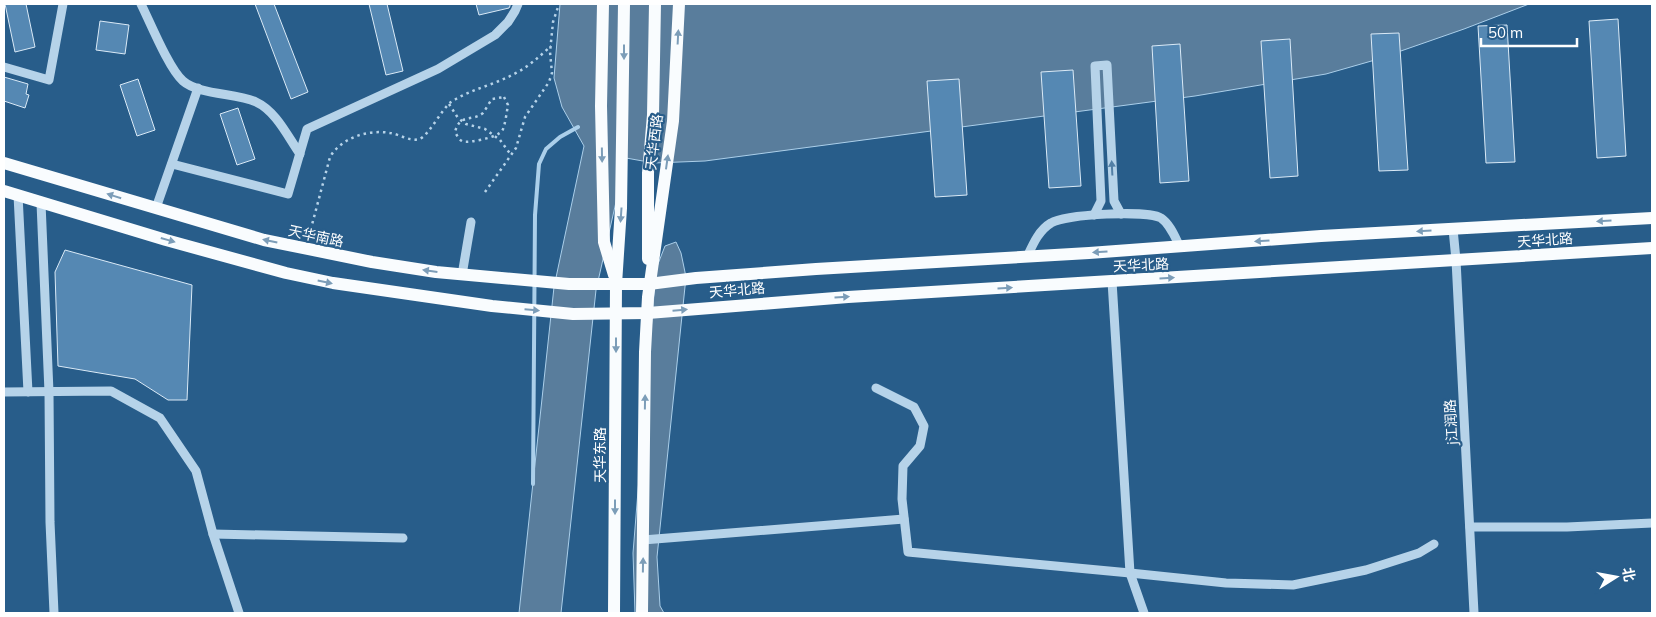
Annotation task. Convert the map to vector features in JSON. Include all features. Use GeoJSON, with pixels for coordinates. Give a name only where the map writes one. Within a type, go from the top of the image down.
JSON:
{"type":"FeatureCollection","features":[{"type":"Feature","properties":{"kind":"main road"},"geometry":{"type":"LineString","coordinates":[[603,4],[601,106],[604,242],[616,290]]}},
{"type":"Feature","properties":{"kind":"main road","name":"天华西路"},"geometry":{"type":"LineString","coordinates":[[616,290],[621,208],[624,4]]}},
{"type":"Feature","properties":{"kind":"main road","name":"天华西路"},"geometry":{"type":"LineString","coordinates":[[650,284],[646,243],[648,173],[653,115],[655,4]]}},
{"type":"Feature","properties":{"kind":"main road","name":"天华西路"},"geometry":{"type":"LineString","coordinates":[[648,314],[648,297],[673,121],[679,4]]}},
{"type":"Feature","properties":{"kind":"main road","name":"天华南路"},"geometry":{"type":"LineString","coordinates":[[4,163],[264,240],[382,264],[462,275],[616,290],[633,284]]}},
{"type":"Feature","properties":{"kind":"main road"},"geometry":{"type":"LineString","coordinates":[[4,191],[286,273],[333,283],[492,306],[573,314],[616,314]]}},
{"type":"Feature","properties":{"kind":"main road","name":"天华北路"},"geometry":{"type":"LineString","coordinates":[[633,284],[650,284],[696,278],[1180,246],[1652,218]]}},
{"type":"Feature","properties":{"kind":"main road","name":"天华北路"},"geometry":{"type":"LineString","coordinates":[[616,314],[648,314],[848,297],[1652,248]]}},
{"type":"Feature","properties":{"kind":"main road","name":"天华东路"},"geometry":{"type":"LineString","coordinates":[[614,613],[616,290]]}},
{"type":"Feature","properties":{"kind":"main road"},"geometry":{"type":"LineString","coordinates":[[642,613],[645,352],[648,314]]}},
{"type":"Feature","properties":{"kind":"street"},"geometry":{"type":"LineString","coordinates":[[4,67],[49,80],[63,4]]}},
{"type":"Feature","properties":{"kind":"street"},"geometry":{"type":"LineString","coordinates":[[141,4],[170,63],[181,79],[187,84],[198,88],[256,101],[271,111],[300,154]]}},
{"type":"Feature","properties":{"kind":"street"},"geometry":{"type":"LineString","coordinates":[[172,164],[288,194],[307,129],[438,69],[495,35],[508,22],[518,4]]}},
{"type":"Feature","properties":{"kind":"street"},"geometry":{"type":"LineString","coordinates":[[1094,215],[1101,201],[1095,66],[1107,66],[1114,201],[1121,214]]}},
{"type":"Feature","properties":{"kind":"street"},"geometry":{"type":"LineString","coordinates":[[156,208],[198,88]]}},
{"type":"Feature","properties":{"kind":"street"},"geometry":{"type":"LineString","coordinates":[[18,195],[28,392]]}},
{"type":"Feature","properties":{"kind":"street"},"geometry":{"type":"LineString","coordinates":[[41,203],[49,392],[49,502],[54,613]]}},
{"type":"Feature","properties":{"kind":"street"},"geometry":{"type":"LineString","coordinates":[[1027,257],[1035,240],[1052,222],[1060,219],[1094,215],[1148,214],[1163,219],[1180,246]]}},
{"type":"Feature","properties":{"kind":"street"},"geometry":{"type":"LineString","coordinates":[[462,275],[470,222]]}},
{"type":"Feature","properties":{"kind":"street","name":"j江润路"},"geometry":{"type":"LineString","coordinates":[[1453,229],[1474,613]]}},
{"type":"Feature","properties":{"kind":"street"},"geometry":{"type":"LineString","coordinates":[[1112,281],[1130,573],[1144,613]]}},
{"type":"Feature","properties":{"kind":"street"},"geometry":{"type":"LineString","coordinates":[[876,388],[914,407],[924,426],[920,446],[903,466],[902,499],[908,552],[1226,582],[1293,585],[1366,570],[1419,553],[1434,544]]}},
{"type":"Feature","properties":{"kind":"street"},"geometry":{"type":"LineString","coordinates":[[4,392],[111,391],[160,418],[196,471],[213,534],[238,613]]}},
{"type":"Feature","properties":{"kind":"street"},"geometry":{"type":"LineString","coordinates":[[643,540],[904,519]]}},
{"type":"Feature","properties":{"kind":"street"},"geometry":{"type":"LineString","coordinates":[[1470,526],[1566,527],[1652,522]]}},
{"type":"Feature","properties":{"kind":"street"},"geometry":{"type":"LineString","coordinates":[[213,534],[403,538]]}},
{"type":"Feature","properties":{"kind":"path"},"geometry":{"type":"LineString","coordinates":[[485,192],[511,155],[520,139],[525,117],[549,82],[552,73],[551,46],[553,22],[559,4]]}},
{"type":"Feature","properties":{"kind":"path"},"geometry":{"type":"LineString","coordinates":[[306,249],[330,157],[335,148],[350,138],[378,132],[389,132],[412,139],[419,139],[424,136],[440,113],[449,104],[472,91],[513,74],[538,59],[551,46]]}},
{"type":"Feature","properties":{"kind":"path"},"geometry":{"type":"LineString","coordinates":[[504,97],[508,105],[503,130],[496,137],[462,142],[455,132],[461,120],[482,114],[492,100],[504,97]]}},
{"type":"Feature","properties":{"kind":"path"},"geometry":{"type":"LineString","coordinates":[[449,104],[458,118],[466,124],[485,130],[496,137],[511,155]]}},
{"type":"Feature","properties":{"kind":"water"},"geometry":{"type":"Polygon","coordinates":[[[560,4],[1529,4],[1375,60],[1326,74],[1195,96],[705,161],[654,163],[626,158],[596,290],[561,613],[519,613],[554,287],[584,146],[562,107],[554,78],[560,4]]]}},
{"type":"Feature","properties":{"kind":"water"},"geometry":{"type":"Polygon","coordinates":[[[676,242],[681,253],[686,277],[657,557],[660,606],[664,613],[635,613],[633,553],[656,269],[665,246],[676,242]]]}},
{"type":"Feature","properties":{"kind":"building"},"geometry":{"type":"Polygon","coordinates":[[[5,4],[26,4],[35,47],[15,52],[5,4]]]}},
{"type":"Feature","properties":{"kind":"building"},"geometry":{"type":"Polygon","coordinates":[[[255,4],[274,4],[308,92],[291,99],[255,4]]]}},
{"type":"Feature","properties":{"kind":"building"},"geometry":{"type":"Polygon","coordinates":[[[369,4],[387,4],[403,71],[386,75],[369,4]]]}},
{"type":"Feature","properties":{"kind":"building"},"geometry":{"type":"Polygon","coordinates":[[[476,4],[510,4],[510,6],[509,8],[479,15],[476,4]]]}},
{"type":"Feature","properties":{"kind":"building"},"geometry":{"type":"Polygon","coordinates":[[[1618,19],[1626,156],[1597,158],[1589,21],[1618,19]]]}},
{"type":"Feature","properties":{"kind":"building"},"geometry":{"type":"Polygon","coordinates":[[[100,21],[129,25],[125,54],[96,50],[100,21]]]}},
{"type":"Feature","properties":{"kind":"building"},"geometry":{"type":"Polygon","coordinates":[[[1507,25],[1515,162],[1486,163],[1478,26],[1507,25]]]}},
{"type":"Feature","properties":{"kind":"building"},"geometry":{"type":"Polygon","coordinates":[[[1399,33],[1408,170],[1379,171],[1371,34],[1399,33]]]}},
{"type":"Feature","properties":{"kind":"building"},"geometry":{"type":"Polygon","coordinates":[[[1290,39],[1298,176],[1270,178],[1261,41],[1290,39]]]}},
{"type":"Feature","properties":{"kind":"building"},"geometry":{"type":"Polygon","coordinates":[[[1180,44],[1189,181],[1160,183],[1152,46],[1180,44]]]}},
{"type":"Feature","properties":{"kind":"building"},"geometry":{"type":"Polygon","coordinates":[[[1073,70],[1081,186],[1049,188],[1041,72],[1073,70]]]}},
{"type":"Feature","properties":{"kind":"building"},"geometry":{"type":"Polygon","coordinates":[[[4,77],[28,84],[26,94],[29,95],[25,108],[4,101],[4,77]]]}},
{"type":"Feature","properties":{"kind":"building"},"geometry":{"type":"Polygon","coordinates":[[[138,79],[155,130],[137,136],[120,85],[138,79]]]}},
{"type":"Feature","properties":{"kind":"building"},"geometry":{"type":"Polygon","coordinates":[[[959,79],[967,195],[935,197],[927,81],[959,79]]]}},
{"type":"Feature","properties":{"kind":"building"},"geometry":{"type":"Polygon","coordinates":[[[238,108],[255,159],[237,165],[220,114],[238,108]]]}},
{"type":"Feature","properties":{"kind":"building"},"geometry":{"type":"Polygon","coordinates":[[[65,250],[192,285],[187,400],[168,400],[135,379],[58,366],[55,272],[65,250]]]}},
{"type":"Feature","properties":{"kind":"waterway"},"geometry":{"type":"LineString","coordinates":[[533,484],[535,215],[539,164],[546,149],[560,137],[578,127]]}}]}
